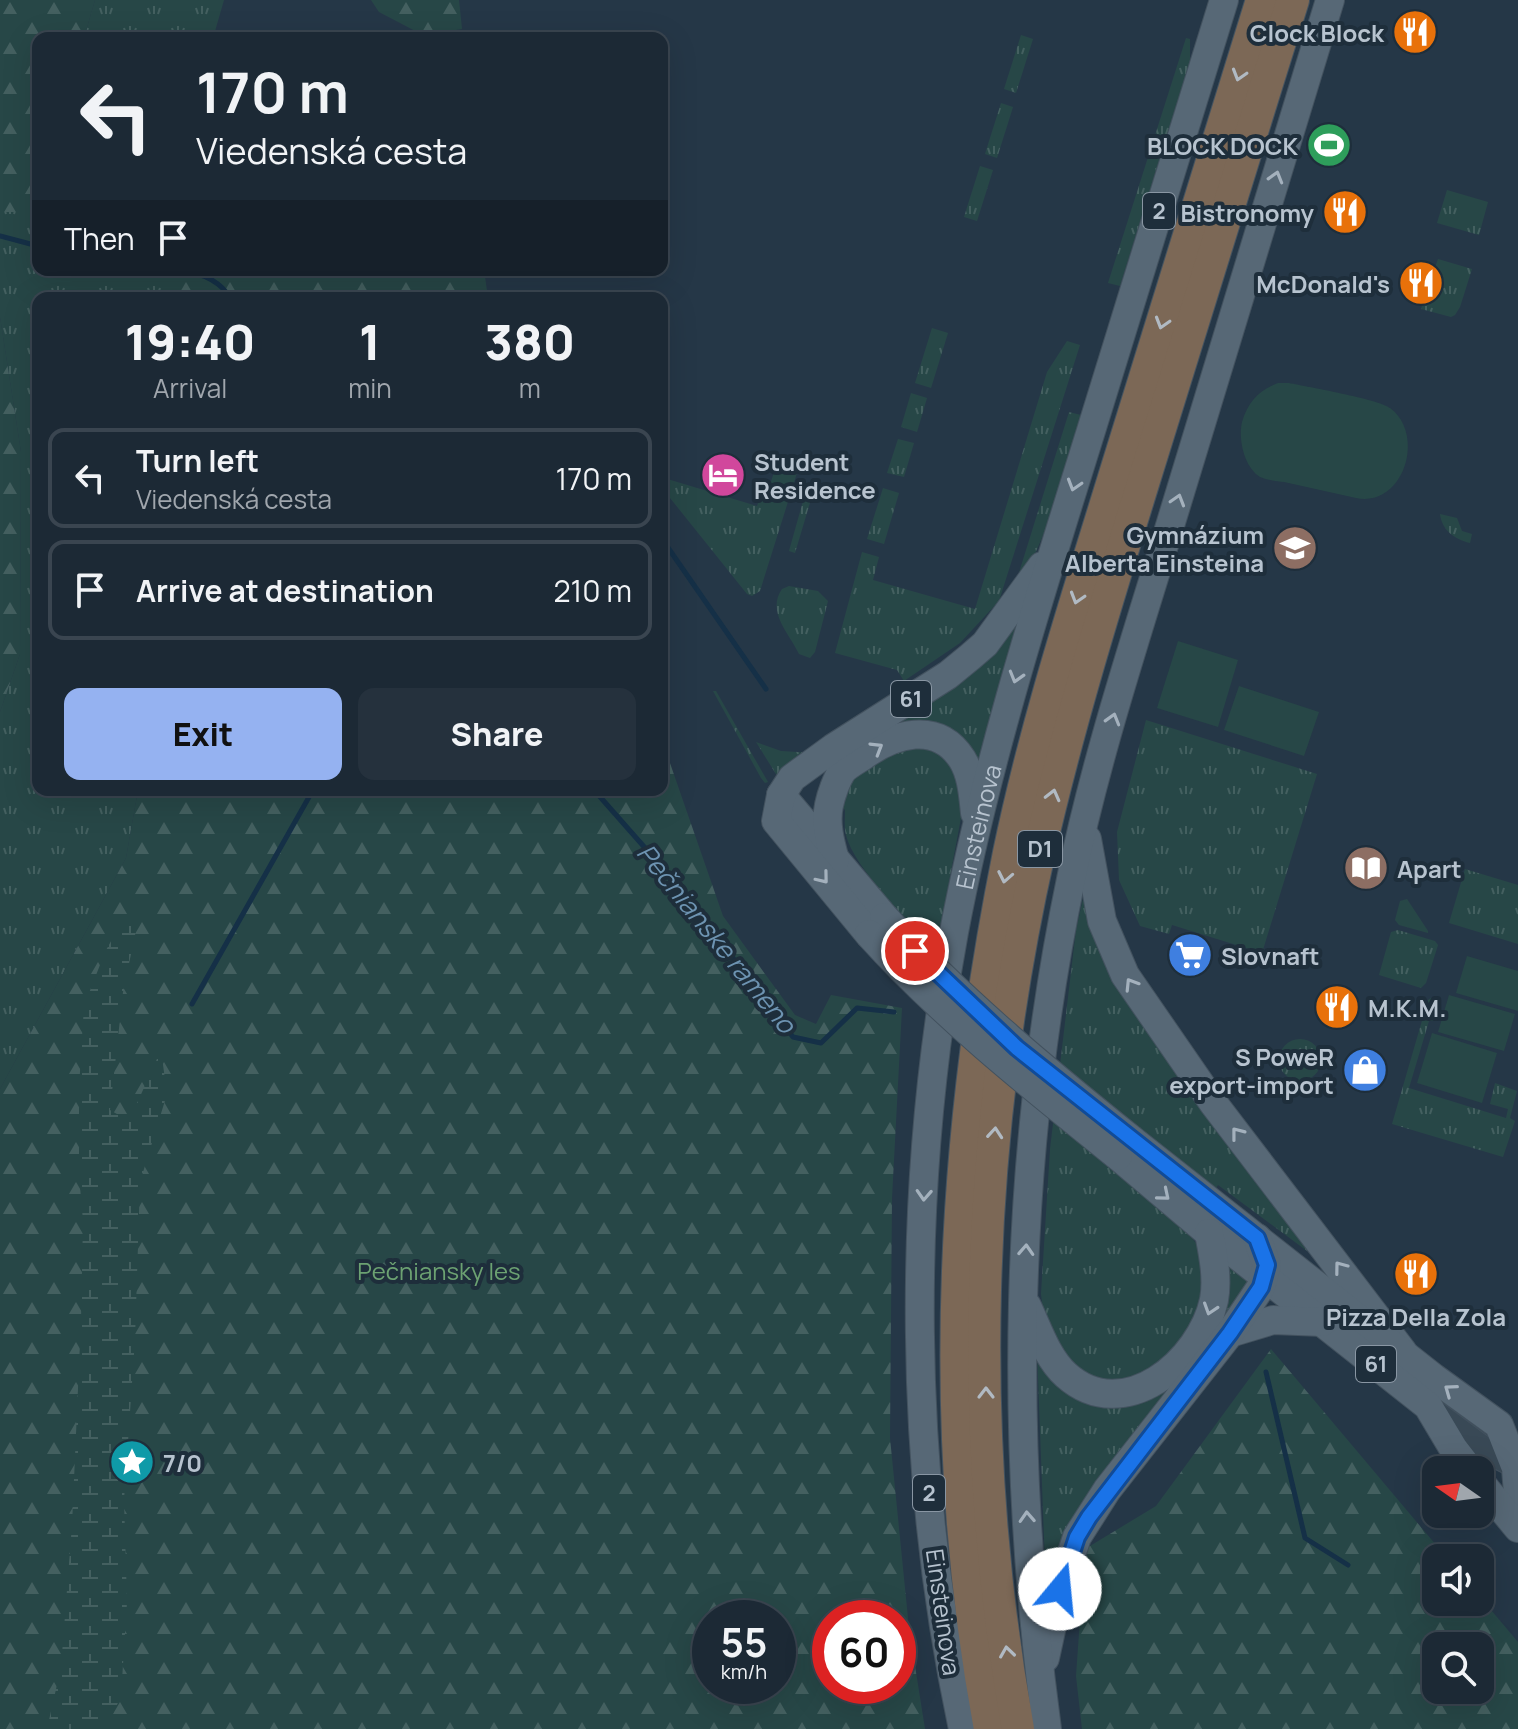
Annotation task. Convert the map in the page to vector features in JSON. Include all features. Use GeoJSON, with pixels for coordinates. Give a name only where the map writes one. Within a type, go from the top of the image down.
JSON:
{"type":"FeatureCollection","features":[{"type":"Feature","properties":{"kind":"highway","name":"D1"},"geometry":{"type":"LineString","coordinates":[[990,1729],[972,1608],[962,1506],[956,1317],[960,1216],[979,1023],[1010,848],[1063,644],[1262,0]]}},
{"type":"Feature","properties":{"kind":"highway","name":"D1"},"geometry":{"type":"LineString","coordinates":[[1018,1729],[990,1504],[985,1317],[996,1122],[1016,975],[1038,855],[1095,636],[1293,0]]}},
{"type":"Feature","properties":{"kind":"main road","name":"Einsteinova"},"geometry":{"type":"LineString","coordinates":[[963,1729],[942,1622],[927,1473],[922,1360],[922,1254],[928,1137],[944,996],[976,825],[1054,549],[1224,0]]}},
{"type":"Feature","properties":{"kind":"main road"},"geometry":{"type":"LineString","coordinates":[[1047,1729],[1040,1678],[1025,1482],[1022,1387],[1023,1297],[1041,1063],[1071,880],[1084,821],[1330,0]]}},
{"type":"Feature","properties":{"kind":"main road","name":"61"},"geometry":{"type":"LineString","coordinates":[[876,926],[776,821],[781,795],[792,778],[833,748],[948,675],[977,651],[1054,549]]}},
{"type":"Feature","properties":{"kind":"main road","name":"2"},"geometry":{"type":"LineString","coordinates":[[781,795],[802,793],[900,736],[919,734],[950,746],[966,767],[972,787],[976,825]]}},
{"type":"Feature","properties":{"kind":"main road"},"geometry":{"type":"LineString","coordinates":[[835,860],[828,813],[843,770]]}},
{"type":"Feature","properties":{"kind":"main road","name":"61"},"geometry":{"type":"LineString","coordinates":[[781,795],[835,860],[909,978],[966,1031],[1125,1148],[1257,1238],[1403,1352],[1512,1456]]}},
{"type":"Feature","properties":{"kind":"main road"},"geometry":{"type":"LineString","coordinates":[[1084,821],[1102,921],[1125,975],[1214,1104],[1403,1352]]}},
{"type":"Feature","properties":{"kind":"main road","name":"61"},"geometry":{"type":"LineString","coordinates":[[1125,1148],[1209,1233],[1428,1406],[1459,1456]]}},
{"type":"Feature","properties":{"kind":"main road"},"geometry":{"type":"LineString","coordinates":[[1023,1297],[1045,1345],[1066,1375],[1080,1385],[1099,1392],[1119,1394],[1137,1391],[1170,1371],[1192,1346],[1207,1321],[1214,1299],[1215,1271],[1209,1233]]}},
{"type":"Feature","properties":{"kind":"main road"},"geometry":{"type":"LineString","coordinates":[[1040,1678],[1060,1589],[1077,1537],[1107,1490],[1230,1333],[1261,1287],[1267,1265],[1257,1238]]}},
{"type":"Feature","properties":{"kind":"main road"},"geometry":{"type":"LineString","coordinates":[[1230,1333],[1273,1320],[1323,1322]]}},
{"type":"Feature","properties":{"kind":"main road"},"geometry":{"type":"LineString","coordinates":[[1494,1499],[1516,1526]]}},
{"type":"Feature","properties":{"kind":"street"},"geometry":{"type":"LineString","coordinates":[[1428,1406],[1512,1456],[1493,1469],[1493,1480],[1516,1526]]}},
{"type":"Feature","properties":{"kind":"green space"},"geometry":{"type":"Polygon","coordinates":[[[0,0],[95,0],[86,32],[32,32],[32,212],[0,212],[0,0]]]}},
{"type":"Feature","properties":{"kind":"green space"},"geometry":{"type":"Polygon","coordinates":[[[95,0],[224,0],[215,32],[86,32],[95,0]]]}},
{"type":"Feature","properties":{"kind":"green space"},"geometry":{"type":"Polygon","coordinates":[[[371,0],[459,0],[462,29],[417,32],[379,12],[371,0]]]}},
{"type":"Feature","properties":{"kind":"green space"},"geometry":{"type":"Polygon","coordinates":[[[1021,35],[1033,39],[1016,93],[1004,89],[1021,35]]]}},
{"type":"Feature","properties":{"kind":"green space"},"geometry":{"type":"Polygon","coordinates":[[[1186,38],[1190,39],[1190,61],[1120,286],[1108,283],[1186,38]]]}},
{"type":"Feature","properties":{"kind":"green space"},"geometry":{"type":"Polygon","coordinates":[[[1001,103],[1013,107],[997,158],[985,154],[1001,103]]]}},
{"type":"Feature","properties":{"kind":"green space"},"geometry":{"type":"Polygon","coordinates":[[[980,166],[993,170],[977,221],[964,217],[980,166]]]}},
{"type":"Feature","properties":{"kind":"green space"},"geometry":{"type":"Polygon","coordinates":[[[1447,190],[1488,202],[1479,235],[1437,223],[1447,190]]]}},
{"type":"Feature","properties":{"kind":"green space"},"geometry":{"type":"Polygon","coordinates":[[[0,212],[32,212],[32,276],[164,276],[164,292],[32,292],[32,796],[137,796],[126,858],[0,1089],[0,712],[20,654],[21,452],[0,317],[0,212]]]}},
{"type":"Feature","properties":{"kind":"green space"},"geometry":{"type":"Polygon","coordinates":[[[1438,259],[1472,269],[1460,307],[1451,317],[1421,309],[1438,259]]]}},
{"type":"Feature","properties":{"kind":"green space"},"geometry":{"type":"Polygon","coordinates":[[[164,276],[485,276],[487,292],[164,292],[164,276]]]}},
{"type":"Feature","properties":{"kind":"green space"},"geometry":{"type":"Polygon","coordinates":[[[0,317],[21,452],[20,654],[0,712],[0,317]]]}},
{"type":"Feature","properties":{"kind":"green space"},"geometry":{"type":"Polygon","coordinates":[[[932,328],[948,333],[931,388],[915,383],[932,328]]]}},
{"type":"Feature","properties":{"kind":"green space"},"geometry":{"type":"Polygon","coordinates":[[[1067,341],[1080,345],[999,601],[960,643],[904,681],[897,670],[835,653],[862,552],[879,557],[873,580],[975,609],[1047,372],[1067,341]]]}},
{"type":"Feature","properties":{"kind":"green space"},"geometry":{"type":"Polygon","coordinates":[[[1278,383],[1342,394],[1390,408],[1401,420],[1407,434],[1408,451],[1397,481],[1387,492],[1373,498],[1356,498],[1260,477],[1250,467],[1244,452],[1242,422],[1255,398],[1278,383]]]}},
{"type":"Feature","properties":{"kind":"green space"},"geometry":{"type":"Polygon","coordinates":[[[911,393],[927,398],[917,432],[901,427],[911,393]]]}},
{"type":"Feature","properties":{"kind":"green space"},"geometry":{"type":"Polygon","coordinates":[[[1069,412],[1081,415],[1061,485],[1045,531],[1012,595],[1069,412]]]}},
{"type":"Feature","properties":{"kind":"green space"},"geometry":{"type":"Polygon","coordinates":[[[898,439],[914,443],[904,477],[887,473],[898,439]]]}},
{"type":"Feature","properties":{"kind":"green space"},"geometry":{"type":"Polygon","coordinates":[[[776,466],[797,473],[760,591],[752,596],[747,594],[668,495],[668,479],[757,506],[761,494],[767,494],[776,466]]]}},
{"type":"Feature","properties":{"kind":"green space"},"geometry":{"type":"Polygon","coordinates":[[[883,488],[899,493],[884,544],[867,539],[883,488]]]}},
{"type":"Feature","properties":{"kind":"green space"},"geometry":{"type":"Polygon","coordinates":[[[805,494],[812,496],[795,553],[789,551],[805,494]]]}},
{"type":"Feature","properties":{"kind":"green space"},"geometry":{"type":"Polygon","coordinates":[[[1440,514],[1457,518],[1462,531],[1472,534],[1470,543],[1450,533],[1443,525],[1440,514]]]}},
{"type":"Feature","properties":{"kind":"green space"},"geometry":{"type":"Polygon","coordinates":[[[789,586],[818,591],[828,601],[815,652],[810,658],[799,654],[778,614],[778,598],[782,589],[789,586]]]}},
{"type":"Feature","properties":{"kind":"green space"},"geometry":{"type":"Polygon","coordinates":[[[1019,622],[979,773],[976,765],[888,732],[805,784],[1004,638],[1019,622]]]}},
{"type":"Feature","properties":{"kind":"green space"},"geometry":{"type":"Polygon","coordinates":[[[1178,641],[1238,660],[1218,727],[1157,708],[1178,641]]]}},
{"type":"Feature","properties":{"kind":"green space"},"geometry":{"type":"Polygon","coordinates":[[[1239,686],[1319,712],[1304,756],[1224,730],[1239,686]]]}},
{"type":"Feature","properties":{"kind":"green space"},"geometry":{"type":"Polygon","coordinates":[[[713,691],[716,691],[768,782],[761,778],[713,691]]]}},
{"type":"Feature","properties":{"kind":"green space"},"geometry":{"type":"Polygon","coordinates":[[[1146,720],[1317,774],[1262,953],[1172,925],[1169,934],[1140,926],[1119,880],[1117,832],[1146,720]]]}},
{"type":"Feature","properties":{"kind":"green space"},"geometry":{"type":"Polygon","coordinates":[[[756,742],[781,751],[815,753],[779,779],[756,742]]]}},
{"type":"Feature","properties":{"kind":"green space"},"geometry":{"type":"Polygon","coordinates":[[[941,746],[966,791],[936,951],[885,896],[860,863],[846,835],[845,810],[841,806],[857,775],[876,755],[895,748],[941,746]]]}},
{"type":"Feature","properties":{"kind":"green space","name":"Pečniansky les"},"geometry":{"type":"Polygon","coordinates":[[[668,757],[723,916],[795,1015],[816,1024],[831,995],[902,1008],[892,1198],[890,1438],[906,1600],[812,1600],[812,1704],[916,1704],[916,1672],[925,1729],[0,1729],[0,1089],[126,858],[137,796],[668,796],[668,757]]]}},
{"type":"Feature","properties":{"kind":"green space"},"geometry":{"type":"Polygon","coordinates":[[[1465,869],[1518,885],[1518,944],[1449,923],[1465,869]]]}},
{"type":"Feature","properties":{"kind":"green space"},"geometry":{"type":"Polygon","coordinates":[[[1086,885],[1105,952],[1129,1007],[1330,1268],[1218,1185],[1188,1233],[1202,1251],[1207,1272],[1198,1322],[1142,1381],[1087,1381],[1046,1333],[1041,1294],[1050,1149],[1076,930],[1086,885]]]}},
{"type":"Feature","properties":{"kind":"green space"},"geometry":{"type":"Polygon","coordinates":[[[1407,899],[1428,933],[1399,925],[1395,920],[1400,901],[1407,899]]]}},
{"type":"Feature","properties":{"kind":"green space"},"geometry":{"type":"Polygon","coordinates":[[[125,916],[138,921],[123,992],[110,1110],[129,1121],[161,1050],[167,1094],[140,1182],[135,1339],[124,1500],[127,1602],[121,1696],[106,1729],[47,1729],[61,1667],[72,1525],[81,1320],[83,1221],[79,1175],[79,1088],[84,1006],[105,952],[125,916]]]}},
{"type":"Feature","properties":{"kind":"green space"},"geometry":{"type":"Polygon","coordinates":[[[1398,930],[1435,941],[1438,945],[1426,983],[1421,988],[1379,975],[1391,932],[1398,930]]]}},
{"type":"Feature","properties":{"kind":"green space"},"geometry":{"type":"Polygon","coordinates":[[[1467,956],[1518,971],[1518,1011],[1456,993],[1467,956]]]}},
{"type":"Feature","properties":{"kind":"green space"},"geometry":{"type":"Polygon","coordinates":[[[1449,995],[1515,1014],[1504,1051],[1438,1032],[1449,995]]]}},
{"type":"Feature","properties":{"kind":"green space"},"geometry":{"type":"Polygon","coordinates":[[[1431,998],[1439,1003],[1433,1021],[1429,1021],[1409,1088],[1506,1118],[1508,1109],[1490,1104],[1495,1083],[1517,1091],[1510,1118],[1515,1121],[1503,1157],[1392,1124],[1431,998]]]}},
{"type":"Feature","properties":{"kind":"green space"},"geometry":{"type":"Polygon","coordinates":[[[1432,1033],[1497,1053],[1482,1103],[1417,1083],[1432,1033]]]}},
{"type":"Feature","properties":{"kind":"green space"},"geometry":{"type":"Polygon","coordinates":[[[1300,1039],[1315,1045],[1321,1060],[1315,1075],[1300,1081],[1285,1075],[1279,1060],[1285,1045],[1300,1039]]]}},
{"type":"Feature","properties":{"kind":"green space"},"geometry":{"type":"Polygon","coordinates":[[[1221,1254],[1257,1282],[1046,1591],[1037,1350],[1054,1376],[1169,1384],[1221,1254]]]}},
{"type":"Feature","properties":{"kind":"green space"},"geometry":{"type":"Polygon","coordinates":[[[1271,1349],[1435,1544],[1422,1544],[1422,1616],[1494,1616],[1494,1614],[1518,1642],[1518,1729],[1082,1729],[1076,1676],[1085,1549],[1156,1506],[1271,1349]]]}},
{"type":"Feature","properties":{"kind":"waterway","name":"Pečnianske rameno"},"geometry":{"type":"LineString","coordinates":[[0,236],[32,244]]}},
{"type":"Feature","properties":{"kind":"waterway","name":"Pečnianske rameno"},"geometry":{"type":"LineString","coordinates":[[203,276],[226,292]]}},
{"type":"Feature","properties":{"kind":"waterway"},"geometry":{"type":"LineString","coordinates":[[668,548],[766,689]]}},
{"type":"Feature","properties":{"kind":"waterway"},"geometry":{"type":"LineString","coordinates":[[192,1004],[310,796]]}},
{"type":"Feature","properties":{"kind":"waterway","name":"Pečnianske rameno"},"geometry":{"type":"LineString","coordinates":[[599,796],[676,883],[793,1037],[821,1043],[857,1008],[894,1012]]}},
{"type":"Feature","properties":{"kind":"waterway","name":"Pečnianske rameno"},"geometry":{"type":"LineString","coordinates":[[1266,1372],[1305,1538],[1348,1565]]}},
{"type":"Feature","properties":{"kind":"place","name":"Clock Block"},"geometry":{"type":"Point","coordinates":[1415,32]}},
{"type":"Feature","properties":{"kind":"place","name":"BLOCK DOCK"},"geometry":{"type":"Point","coordinates":[1329,145]}},
{"type":"Feature","properties":{"kind":"place","name":"Bistronomy"},"geometry":{"type":"Point","coordinates":[1345,212]}},
{"type":"Feature","properties":{"kind":"place","name":"McDonald's"},"geometry":{"type":"Point","coordinates":[1421,283]}},
{"type":"Feature","properties":{"kind":"place","name":"Student Residence"},"geometry":{"type":"Point","coordinates":[723,475]}},
{"type":"Feature","properties":{"kind":"place","name":"Gymnázium Alberta Einsteina"},"geometry":{"type":"Point","coordinates":[1295,548]}},
{"type":"Feature","properties":{"kind":"place","name":"Apart"},"geometry":{"type":"Point","coordinates":[1366,868]}},
{"type":"Feature","properties":{"kind":"place","name":"Slovnaft"},"geometry":{"type":"Point","coordinates":[1190,955]}},
{"type":"Feature","properties":{"kind":"place","name":"M.K.M."},"geometry":{"type":"Point","coordinates":[1337,1007]}},
{"type":"Feature","properties":{"kind":"place","name":"S PoweR export-import"},"geometry":{"type":"Point","coordinates":[1365,1070]}},
{"type":"Feature","properties":{"kind":"place","name":"Pizza Della Zola"},"geometry":{"type":"Point","coordinates":[1416,1274]}},
{"type":"Feature","properties":{"kind":"place","name":"7/0"},"geometry":{"type":"Point","coordinates":[132,1462]}},
{"type":"Feature","properties":{"kind":"route"},"geometry":{"type":"LineString","coordinates":[[915,951],[1017,1048],[1257,1238],[1267,1265],[1261,1287],[1230,1333],[1089,1517],[1077,1537],[1060,1589]]}}]}
